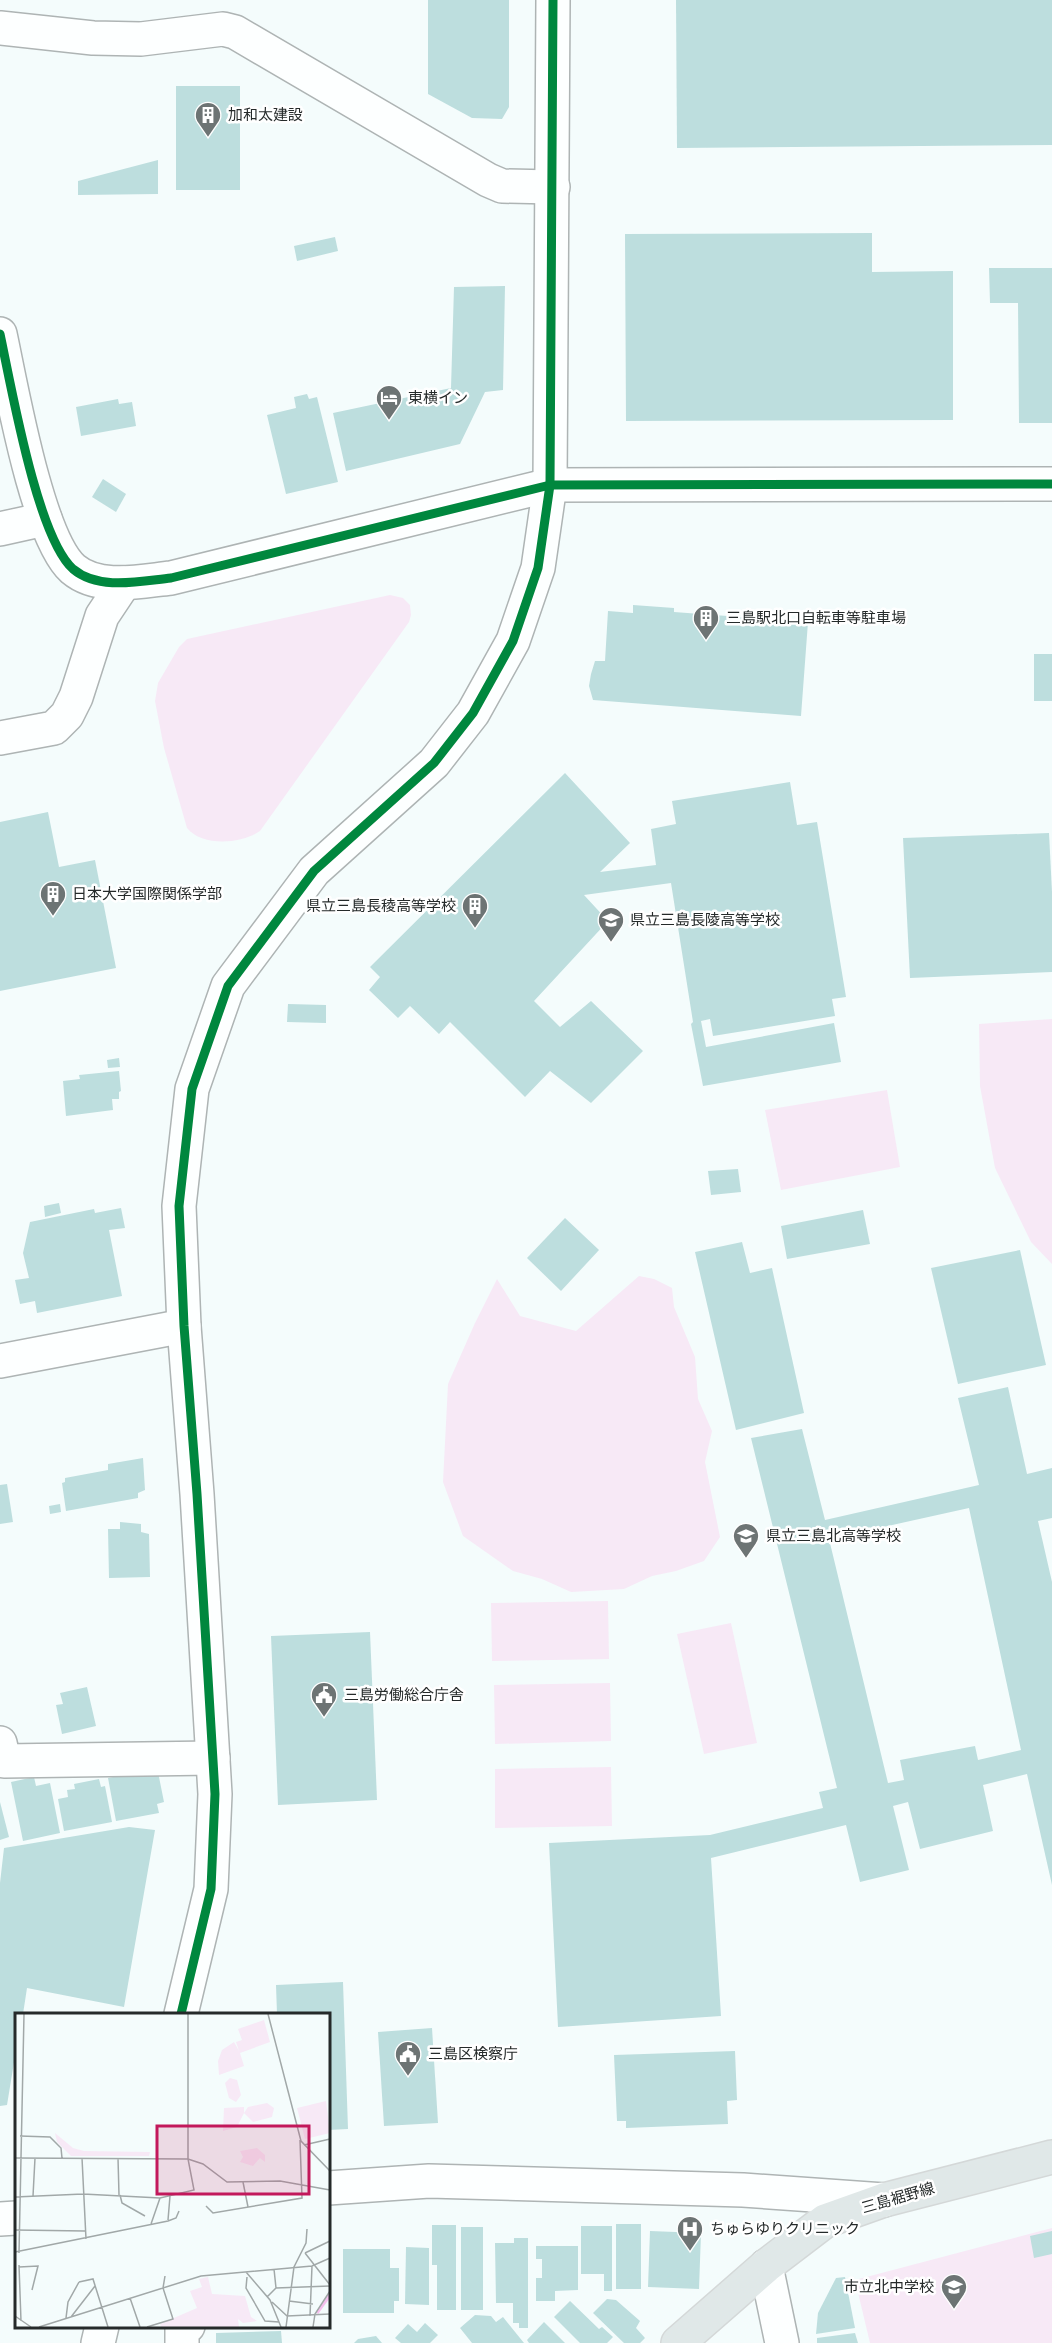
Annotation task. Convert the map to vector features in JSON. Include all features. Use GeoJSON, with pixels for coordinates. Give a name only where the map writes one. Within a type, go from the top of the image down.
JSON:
{"type":"FeatureCollection","features":[{"type":"Feature","properties":{"kind":"main road","name":"三島裾野線"},"geometry":{"type":"LineString","coordinates":[[678,2343],[766,2266],[825,2222],[884,2200],[1052,2157]]}},
{"type":"Feature","properties":{"kind":"street"},"geometry":{"type":"LineString","coordinates":[[181,2013],[211,1889],[215,1794],[184,1326],[179,1206],[192,1089],[228,986],[314,871],[434,763],[473,713],[513,640],[538,568],[550,485],[553,0]]}},
{"type":"Feature","properties":{"kind":"street"},"geometry":{"type":"LineString","coordinates":[[0,28],[93,38],[141,39],[223,29],[235,32],[488,180],[502,186],[553,186]]}},
{"type":"Feature","properties":{"kind":"street"},"geometry":{"type":"LineString","coordinates":[[0,334],[8,412],[45,519],[59,549],[73,569],[94,579],[124,583],[171,578],[550,485],[1052,484]]}},
{"type":"Feature","properties":{"kind":"street"},"geometry":{"type":"LineString","coordinates":[[0,529],[45,519]]}},
{"type":"Feature","properties":{"kind":"street"},"geometry":{"type":"LineString","coordinates":[[0,738],[54,728],[67,714],[76,697],[102,616],[124,583]]}},
{"type":"Feature","properties":{"kind":"street"},"geometry":{"type":"LineString","coordinates":[[0,1362],[184,1326]]}},
{"type":"Feature","properties":{"kind":"street"},"geometry":{"type":"LineString","coordinates":[[0,1743],[4,1761],[213,1758]]}},
{"type":"Feature","properties":{"kind":"street"},"geometry":{"type":"LineString","coordinates":[[330,2188],[429,2181],[743,2190],[884,2200]]}},
{"type":"Feature","properties":{"kind":"street"},"geometry":{"type":"LineString","coordinates":[[0,2219],[15,2218]]}},
{"type":"Feature","properties":{"kind":"street"},"geometry":{"type":"LineString","coordinates":[[766,2266],[782,2343]]}},
{"type":"Feature","properties":{"kind":"street"},"geometry":{"type":"LineString","coordinates":[[98,2343],[102,2328]]}},
{"type":"Feature","properties":{"kind":"street"},"geometry":{"type":"LineString","coordinates":[[182,2328],[183,2343]]}},
{"type":"Feature","properties":{"kind":"shaded area"},"geometry":{"type":"Polygon","coordinates":[[[390,595],[403,598],[410,605],[409,622],[260,831],[243,839],[222,842],[194,834],[187,828],[164,748],[155,701],[158,683],[179,647],[187,639],[390,595]]]}},
{"type":"Feature","properties":{"kind":"shaded area"},"geometry":{"type":"Polygon","coordinates":[[[1052,1019],[1052,1264],[1031,1242],[995,1168],[980,1086],[979,1024],[1052,1019]]]}},
{"type":"Feature","properties":{"kind":"shaded area"},"geometry":{"type":"Polygon","coordinates":[[[887,1090],[900,1167],[781,1190],[765,1110],[887,1090]]]}},
{"type":"Feature","properties":{"kind":"shaded area"},"geometry":{"type":"Polygon","coordinates":[[[639,1276],[654,1279],[672,1288],[674,1307],[695,1357],[698,1399],[712,1431],[705,1462],[720,1537],[704,1561],[676,1571],[652,1576],[624,1589],[571,1592],[542,1579],[513,1571],[463,1536],[443,1482],[448,1384],[497,1279],[520,1316],[576,1331],[639,1276]]]}},
{"type":"Feature","properties":{"kind":"shaded area"},"geometry":{"type":"Polygon","coordinates":[[[608,1601],[609,1659],[492,1661],[491,1603],[608,1601]]]}},
{"type":"Feature","properties":{"kind":"shaded area"},"geometry":{"type":"Polygon","coordinates":[[[731,1623],[757,1743],[704,1754],[677,1634],[731,1623]]]}},
{"type":"Feature","properties":{"kind":"shaded area"},"geometry":{"type":"Polygon","coordinates":[[[610,1683],[611,1741],[495,1744],[494,1685],[610,1683]]]}},
{"type":"Feature","properties":{"kind":"shaded area"},"geometry":{"type":"Polygon","coordinates":[[[611,1767],[612,1826],[495,1828],[495,1769],[611,1767]]]}},
{"type":"Feature","properties":{"kind":"shaded area","name":"市立北中学校"},"geometry":{"type":"Polygon","coordinates":[[[1052,2228],[1052,2343],[870,2343],[855,2280],[1052,2228]]]}},
{"type":"Feature","properties":{"kind":"building"},"geometry":{"type":"Polygon","coordinates":[[[428,0],[509,0],[509,107],[502,119],[472,118],[428,94],[428,0]]]}},
{"type":"Feature","properties":{"kind":"building"},"geometry":{"type":"Polygon","coordinates":[[[676,0],[1052,0],[1052,145],[677,148],[676,0]]]}},
{"type":"Feature","properties":{"kind":"building","name":"加和太建設"},"geometry":{"type":"Polygon","coordinates":[[[176,86],[240,86],[240,190],[176,190],[176,86]]]}},
{"type":"Feature","properties":{"kind":"building"},"geometry":{"type":"Polygon","coordinates":[[[158,160],[158,194],[78,195],[78,181],[158,160]]]}},
{"type":"Feature","properties":{"kind":"building"},"geometry":{"type":"Polygon","coordinates":[[[872,233],[872,272],[953,271],[953,420],[626,421],[625,234],[872,233]]]}},
{"type":"Feature","properties":{"kind":"building"},"geometry":{"type":"Polygon","coordinates":[[[335,237],[338,251],[297,261],[294,246],[335,237]]]}},
{"type":"Feature","properties":{"kind":"building"},"geometry":{"type":"Polygon","coordinates":[[[989,268],[1052,268],[1052,423],[1019,423],[1018,303],[990,303],[989,268]]]}},
{"type":"Feature","properties":{"kind":"building","name":"東横イン"},"geometry":{"type":"Polygon","coordinates":[[[505,286],[503,390],[485,392],[460,444],[346,471],[333,413],[451,388],[454,287],[505,286]]]}},
{"type":"Feature","properties":{"kind":"building"},"geometry":{"type":"Polygon","coordinates":[[[307,394],[309,399],[317,397],[338,482],[286,494],[267,415],[296,408],[294,397],[307,394]]]}},
{"type":"Feature","properties":{"kind":"building"},"geometry":{"type":"Polygon","coordinates":[[[118,399],[119,404],[132,402],[136,426],[81,436],[76,407],[118,399]]]}},
{"type":"Feature","properties":{"kind":"building"},"geometry":{"type":"Polygon","coordinates":[[[103,479],[126,494],[116,512],[92,497],[103,479]]]}},
{"type":"Feature","properties":{"kind":"building","name":"三島駅北口自転車等駐車場"},"geometry":{"type":"Polygon","coordinates":[[[633,605],[674,608],[674,612],[808,622],[801,716],[593,700],[589,686],[591,674],[595,661],[605,661],[608,611],[633,613],[633,605]]]}},
{"type":"Feature","properties":{"kind":"building"},"geometry":{"type":"Polygon","coordinates":[[[1034,654],[1052,654],[1052,701],[1034,701],[1034,654]]]}},
{"type":"Feature","properties":{"kind":"building"},"geometry":{"type":"Polygon","coordinates":[[[565,773],[630,843],[600,872],[656,865],[651,829],[676,824],[672,801],[790,782],[797,825],[817,822],[846,997],[832,999],[835,1016],[713,1036],[710,1019],[701,1021],[706,1047],[834,1023],[841,1062],[703,1086],[691,1024],[693,1022],[671,883],[584,895],[608,921],[534,1001],[560,1027],[591,1001],[643,1051],[591,1103],[550,1071],[525,1097],[450,1022],[439,1034],[410,1006],[398,1018],[369,990],[380,977],[370,967],[565,773]]]}},
{"type":"Feature","properties":{"kind":"building","name":"日本大学国際関係学部"},"geometry":{"type":"Polygon","coordinates":[[[48,812],[59,867],[95,860],[116,968],[0,991],[0,822],[48,812]]]}},
{"type":"Feature","properties":{"kind":"building"},"geometry":{"type":"Polygon","coordinates":[[[1049,833],[1052,972],[910,978],[903,838],[1049,833]]]}},
{"type":"Feature","properties":{"kind":"building"},"geometry":{"type":"Polygon","coordinates":[[[288,1004],[326,1005],[326,1023],[287,1022],[288,1004]]]}},
{"type":"Feature","properties":{"kind":"building"},"geometry":{"type":"Polygon","coordinates":[[[119,1058],[120,1067],[108,1068],[107,1060],[119,1058]]]}},
{"type":"Feature","properties":{"kind":"building"},"geometry":{"type":"Polygon","coordinates":[[[119,1071],[121,1091],[119,1099],[112,1099],[113,1110],[66,1116],[63,1081],[80,1079],[79,1075],[119,1071]]]}},
{"type":"Feature","properties":{"kind":"building"},"geometry":{"type":"Polygon","coordinates":[[[738,1169],[741,1192],[711,1195],[708,1171],[738,1169]]]}},
{"type":"Feature","properties":{"kind":"building"},"geometry":{"type":"Polygon","coordinates":[[[59,1203],[61,1213],[45,1217],[44,1206],[59,1203]]]}},
{"type":"Feature","properties":{"kind":"building"},"geometry":{"type":"Polygon","coordinates":[[[121,1208],[125,1228],[109,1230],[122,1296],[37,1313],[35,1301],[20,1304],[15,1280],[29,1278],[23,1253],[30,1222],[94,1209],[95,1213],[121,1208]]]}},
{"type":"Feature","properties":{"kind":"building"},"geometry":{"type":"Polygon","coordinates":[[[863,1210],[870,1244],[787,1259],[781,1226],[863,1210]]]}},
{"type":"Feature","properties":{"kind":"building"},"geometry":{"type":"Polygon","coordinates":[[[565,1218],[599,1250],[561,1291],[527,1258],[565,1218]]]}},
{"type":"Feature","properties":{"kind":"building"},"geometry":{"type":"Polygon","coordinates":[[[742,1242],[750,1273],[772,1268],[804,1413],[736,1430],[695,1252],[742,1242]]]}},
{"type":"Feature","properties":{"kind":"building"},"geometry":{"type":"Polygon","coordinates":[[[1020,1250],[1046,1365],[958,1384],[931,1268],[1020,1250]]]}},
{"type":"Feature","properties":{"kind":"building"},"geometry":{"type":"Polygon","coordinates":[[[1008,1387],[1027,1474],[1052,1468],[1052,1518],[1038,1521],[1052,1582],[1052,1885],[1027,1774],[983,1785],[993,1831],[920,1849],[908,1802],[893,1806],[909,1870],[860,1882],[846,1825],[711,1858],[721,2016],[558,2027],[549,1843],[710,1835],[823,1808],[819,1792],[837,1788],[751,1438],[802,1429],[825,1520],[979,1485],[958,1398],[1008,1387]],[[969,1508],[829,1539],[888,1783],[904,1780],[900,1760],[975,1746],[978,1760],[1021,1750],[969,1508]]]}},
{"type":"Feature","properties":{"kind":"building"},"geometry":{"type":"Polygon","coordinates":[[[143,1458],[145,1490],[138,1493],[138,1498],[66,1511],[62,1483],[65,1482],[65,1478],[108,1470],[108,1464],[143,1458]]]}},
{"type":"Feature","properties":{"kind":"building"},"geometry":{"type":"Polygon","coordinates":[[[7,1484],[13,1522],[0,1524],[0,1485],[7,1484]]]}},
{"type":"Feature","properties":{"kind":"building"},"geometry":{"type":"Polygon","coordinates":[[[60,1504],[61,1512],[50,1514],[49,1506],[60,1504]]]}},
{"type":"Feature","properties":{"kind":"building"},"geometry":{"type":"Polygon","coordinates":[[[120,1522],[141,1524],[141,1532],[149,1534],[150,1577],[109,1578],[108,1529],[120,1529],[120,1522]]]}},
{"type":"Feature","properties":{"kind":"building","name":"三島労働総合庁舎"},"geometry":{"type":"Polygon","coordinates":[[[370,1632],[377,1800],[278,1805],[271,1636],[370,1632]]]}},
{"type":"Feature","properties":{"kind":"building"},"geometry":{"type":"Polygon","coordinates":[[[87,1687],[96,1726],[62,1734],[56,1705],[63,1704],[60,1693],[87,1687]]]}},
{"type":"Feature","properties":{"kind":"building"},"geometry":{"type":"Polygon","coordinates":[[[139,1772],[158,1772],[164,1802],[157,1804],[159,1813],[116,1821],[108,1778],[139,1772]]]}},
{"type":"Feature","properties":{"kind":"building"},"geometry":{"type":"Polygon","coordinates":[[[34,1777],[36,1786],[50,1783],[60,1833],[23,1841],[11,1782],[34,1777]]]}},
{"type":"Feature","properties":{"kind":"building"},"geometry":{"type":"Polygon","coordinates":[[[99,1779],[101,1787],[105,1786],[112,1822],[64,1831],[58,1799],[68,1797],[67,1790],[75,1789],[74,1784],[99,1779]]]}},
{"type":"Feature","properties":{"kind":"building"},"geometry":{"type":"Polygon","coordinates":[[[0,1802],[9,1837],[0,1840],[0,1802]]]}},
{"type":"Feature","properties":{"kind":"building"},"geometry":{"type":"Polygon","coordinates":[[[129,1827],[155,1830],[124,2007],[27,1988],[23,2013],[15,2013],[15,2056],[7,2105],[0,2106],[0,1883],[4,1848],[129,1827]]]}},
{"type":"Feature","properties":{"kind":"building"},"geometry":{"type":"Polygon","coordinates":[[[343,1982],[348,2129],[330,2130],[330,2013],[277,2013],[276,1985],[343,1982]]]}},
{"type":"Feature","properties":{"kind":"building","name":"三島区検察庁"},"geometry":{"type":"Polygon","coordinates":[[[432,2028],[438,2123],[384,2126],[378,2032],[432,2028]]]}},
{"type":"Feature","properties":{"kind":"building"},"geometry":{"type":"Polygon","coordinates":[[[735,2051],[737,2100],[727,2101],[728,2124],[626,2128],[626,2121],[617,2121],[614,2055],[735,2051]]]}},
{"type":"Feature","properties":{"kind":"building"},"geometry":{"type":"Polygon","coordinates":[[[616,2224],[641,2224],[641,2289],[616,2289],[616,2224]]]}},
{"type":"Feature","properties":{"kind":"building"},"geometry":{"type":"Polygon","coordinates":[[[432,2225],[456,2225],[456,2310],[437,2310],[437,2265],[432,2265],[432,2225]]]}},
{"type":"Feature","properties":{"kind":"building"},"geometry":{"type":"Polygon","coordinates":[[[581,2226],[612,2226],[612,2291],[604,2291],[604,2274],[581,2274],[581,2226]]]}},
{"type":"Feature","properties":{"kind":"building"},"geometry":{"type":"Polygon","coordinates":[[[461,2227],[483,2227],[483,2310],[461,2310],[461,2227]]]}},
{"type":"Feature","properties":{"kind":"building"},"geometry":{"type":"Polygon","coordinates":[[[650,2231],[701,2233],[699,2289],[648,2287],[650,2231]]]}},
{"type":"Feature","properties":{"kind":"building"},"geometry":{"type":"Polygon","coordinates":[[[1052,2231],[1052,2254],[1034,2258],[1030,2236],[1052,2231]]]}},
{"type":"Feature","properties":{"kind":"building"},"geometry":{"type":"Polygon","coordinates":[[[514,2238],[528,2238],[528,2328],[519,2328],[519,2323],[513,2323],[513,2303],[496,2303],[495,2243],[514,2243],[514,2238]]]}},
{"type":"Feature","properties":{"kind":"building"},"geometry":{"type":"Polygon","coordinates":[[[536,2246],[578,2246],[578,2290],[555,2291],[555,2301],[536,2301],[536,2278],[542,2278],[542,2259],[536,2259],[536,2246]]]}},
{"type":"Feature","properties":{"kind":"building"},"geometry":{"type":"Polygon","coordinates":[[[406,2247],[429,2248],[429,2305],[405,2304],[406,2247]]]}},
{"type":"Feature","properties":{"kind":"building"},"geometry":{"type":"Polygon","coordinates":[[[343,2249],[390,2249],[390,2268],[399,2268],[399,2301],[394,2301],[394,2313],[343,2313],[343,2249]]]}},
{"type":"Feature","properties":{"kind":"building"},"geometry":{"type":"Polygon","coordinates":[[[845,2277],[855,2328],[816,2334],[818,2313],[836,2278],[845,2277]]]}},
{"type":"Feature","properties":{"kind":"building"},"geometry":{"type":"Polygon","coordinates":[[[607,2299],[616,2300],[640,2321],[636,2328],[645,2338],[640,2343],[624,2343],[593,2313],[607,2299]]]}},
{"type":"Feature","properties":{"kind":"building"},"geometry":{"type":"Polygon","coordinates":[[[570,2301],[599,2329],[602,2327],[613,2337],[607,2343],[580,2343],[554,2317],[570,2301]]]}},
{"type":"Feature","properties":{"kind":"building"},"geometry":{"type":"Polygon","coordinates":[[[475,2315],[491,2316],[496,2322],[503,2317],[524,2343],[472,2343],[460,2328],[475,2315]]]}},
{"type":"Feature","properties":{"kind":"building"},"geometry":{"type":"Polygon","coordinates":[[[544,2322],[565,2343],[529,2343],[527,2340],[544,2322]]]}},
{"type":"Feature","properties":{"kind":"building"},"geometry":{"type":"Polygon","coordinates":[[[425,2323],[438,2335],[430,2343],[401,2343],[395,2338],[408,2324],[417,2332],[425,2323]]]}},
{"type":"Feature","properties":{"kind":"building"},"geometry":{"type":"Polygon","coordinates":[[[281,2331],[282,2343],[216,2343],[216,2333],[281,2331]]]}},
{"type":"Feature","properties":{"kind":"building"},"geometry":{"type":"Polygon","coordinates":[[[855,2333],[858,2343],[817,2343],[817,2338],[855,2333]]]}},
{"type":"Feature","properties":{"kind":"building"},"geometry":{"type":"Polygon","coordinates":[[[376,2336],[382,2343],[354,2343],[358,2339],[376,2336]]]}},
{"type":"Feature","properties":{"kind":"cycle path"},"geometry":{"type":"LineString","coordinates":[[181,2013],[211,1889],[215,1794],[197,1494],[184,1326],[179,1206],[192,1089],[228,986],[314,871],[434,763],[473,713],[513,641],[538,568],[550,485],[553,0]]}},
{"type":"Feature","properties":{"kind":"cycle path"},"geometry":{"type":"LineString","coordinates":[[0,334],[27,459],[48,526],[60,552],[73,569],[83,576],[108,582],[171,578],[550,485],[1052,484]]}},
{"type":"Feature","properties":{"kind":"place","name":"加和太建設"},"geometry":{"type":"Point","coordinates":[208,138]}},
{"type":"Feature","properties":{"kind":"place","name":"東横イン"},"geometry":{"type":"Point","coordinates":[389,421]}},
{"type":"Feature","properties":{"kind":"place","name":"三島駅北口自転車等駐車場"},"geometry":{"type":"Point","coordinates":[706,641]}},
{"type":"Feature","properties":{"kind":"place","name":"日本大学国際関係学部"},"geometry":{"type":"Point","coordinates":[53,917]}},
{"type":"Feature","properties":{"kind":"place","name":"県立三島長稜高等学校"},"geometry":{"type":"Point","coordinates":[475,929]}},
{"type":"Feature","properties":{"kind":"place","name":"県立三島長陵高等学校"},"geometry":{"type":"Point","coordinates":[611,943]}},
{"type":"Feature","properties":{"kind":"place","name":"県立三島北高等学校"},"geometry":{"type":"Point","coordinates":[746,1559]}},
{"type":"Feature","properties":{"kind":"place","name":"三島労働総合庁舎"},"geometry":{"type":"Point","coordinates":[324,1718]}},
{"type":"Feature","properties":{"kind":"place","name":"三島区検察庁"},"geometry":{"type":"Point","coordinates":[408,2077]}},
{"type":"Feature","properties":{"kind":"place","name":"ちゅらゆりクリニック"},"geometry":{"type":"Point","coordinates":[690,2252]}},
{"type":"Feature","properties":{"kind":"place","name":"市立北中学校"},"geometry":{"type":"Point","coordinates":[954,2310]}}]}
